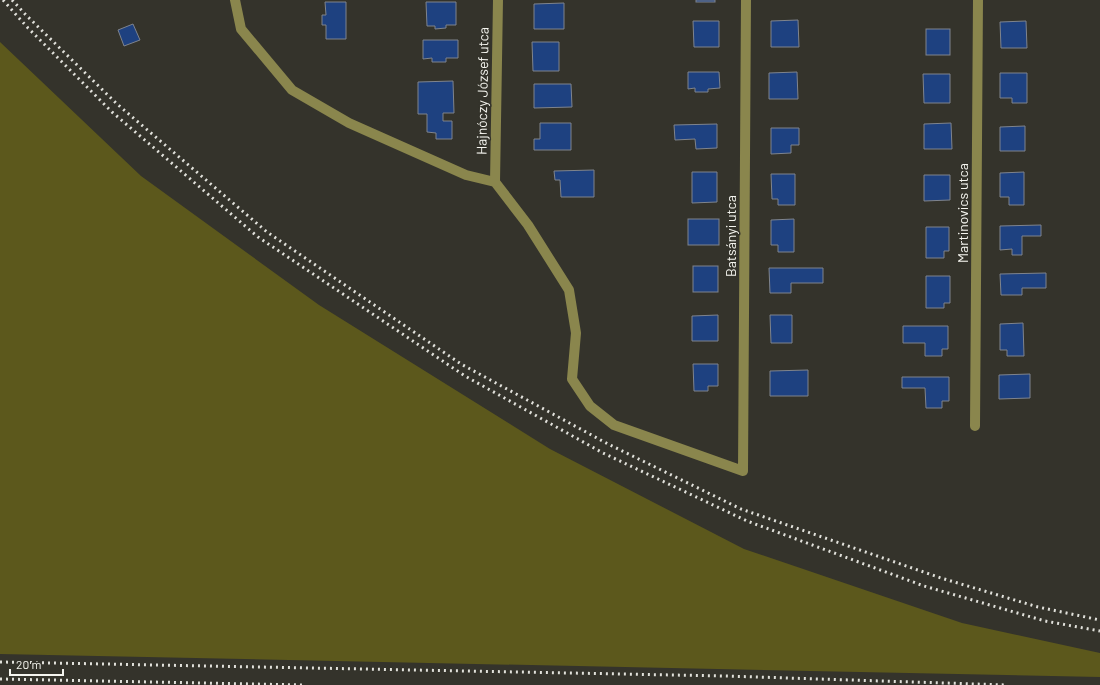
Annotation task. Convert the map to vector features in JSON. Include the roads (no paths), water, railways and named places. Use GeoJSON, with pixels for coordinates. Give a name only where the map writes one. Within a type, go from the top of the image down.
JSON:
{"type":"FeatureCollection","features":[{"type":"Feature","properties":{"kind":"street"},"geometry":{"type":"LineString","coordinates":[[235,0],[240,29],[292,90],[349,123],[466,175],[495,182]]}},
{"type":"Feature","properties":{"kind":"street","name":"Hajnóczy József utca"},"geometry":{"type":"LineString","coordinates":[[495,182],[498,0]]}},
{"type":"Feature","properties":{"kind":"street","name":"Batsányi utca"},"geometry":{"type":"LineString","coordinates":[[495,182],[528,225],[569,290],[576,333],[572,379],[590,406],[614,424],[743,471],[746,0]]}},
{"type":"Feature","properties":{"kind":"street","name":"Martinovics utca"},"geometry":{"type":"LineString","coordinates":[[975,426],[978,0]]}},
{"type":"Feature","properties":{"kind":"railway"},"geometry":{"type":"LineString","coordinates":[[3,0],[28,28],[112,112],[258,237],[465,376],[603,453],[747,521],[924,586],[1045,621],[1100,631]]}},
{"type":"Feature","properties":{"kind":"railway"},"geometry":{"type":"LineString","coordinates":[[12,0],[117,104],[267,232],[461,364],[608,444],[741,509],[941,578],[1038,607],[1100,620]]}},
{"type":"Feature","properties":{"kind":"railway"},"geometry":{"type":"LineString","coordinates":[[0,662],[725,676],[1007,685]]}},
{"type":"Feature","properties":{"kind":"railway"},"geometry":{"type":"LineString","coordinates":[[0,679],[303,685]]}}]}
